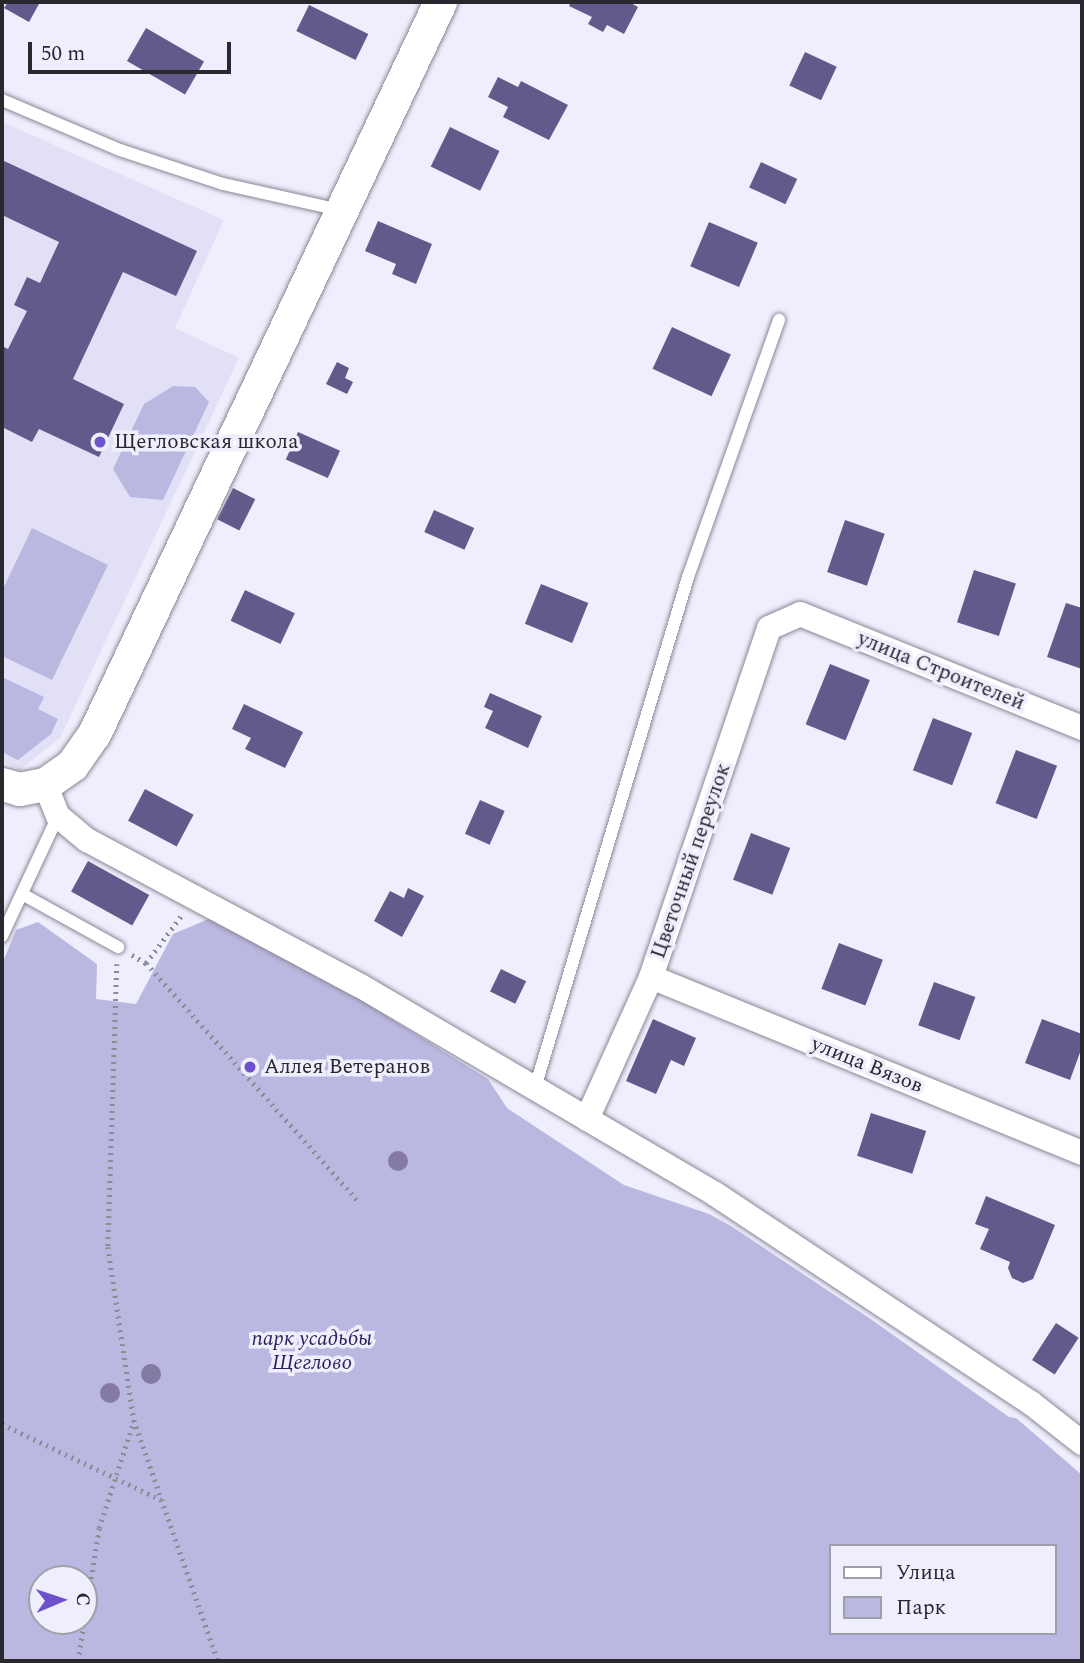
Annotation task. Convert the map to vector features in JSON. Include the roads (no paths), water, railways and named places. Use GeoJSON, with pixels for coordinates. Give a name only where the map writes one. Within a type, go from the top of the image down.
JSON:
{"type":"FeatureCollection","features":[{"type":"Feature","properties":{"kind":"main road"},"geometry":{"type":"LineString","coordinates":[[2,784],[19,789],[45,784],[72,765],[94,734],[440,2]]}},
{"type":"Feature","properties":{"kind":"street","name":"улица Строителей"},"geometry":{"type":"LineString","coordinates":[[800,614],[1082,728]]}},
{"type":"Feature","properties":{"kind":"street","name":"Цветочный переулок"},"geometry":{"type":"LineString","coordinates":[[587,1119],[651,977],[769,628],[800,614]]}},
{"type":"Feature","properties":{"kind":"street"},"geometry":{"type":"LineString","coordinates":[[45,784],[58,816],[87,840],[359,985],[715,1194],[1031,1403],[1082,1443]]}},
{"type":"Feature","properties":{"kind":"street","name":"улица Вязов"},"geometry":{"type":"LineString","coordinates":[[651,977],[1082,1153]]}},
{"type":"Feature","properties":{"kind":"lane"},"geometry":{"type":"LineString","coordinates":[[2,100],[120,150],[223,184],[342,211]]}},
{"type":"Feature","properties":{"kind":"lane"},"geometry":{"type":"LineString","coordinates":[[535,1088],[688,577],[779,320]]}},
{"type":"Feature","properties":{"kind":"lane"},"geometry":{"type":"LineString","coordinates":[[2,936],[58,816]]}},
{"type":"Feature","properties":{"kind":"lane"},"geometry":{"type":"LineString","coordinates":[[22,894],[118,947]]}},
{"type":"Feature","properties":{"kind":"place","name":"Щегловская школа"},"geometry":{"type":"Point","coordinates":[100,442]}},
{"type":"Feature","properties":{"kind":"place","name":"Аллея Ветеранов"},"geometry":{"type":"Point","coordinates":[250,1067]}},
{"type":"Feature","properties":{"kind":"park label","name":"парк усадьбы Щеглово"},"geometry":{"type":"Point","coordinates":[312,1351]}}]}
